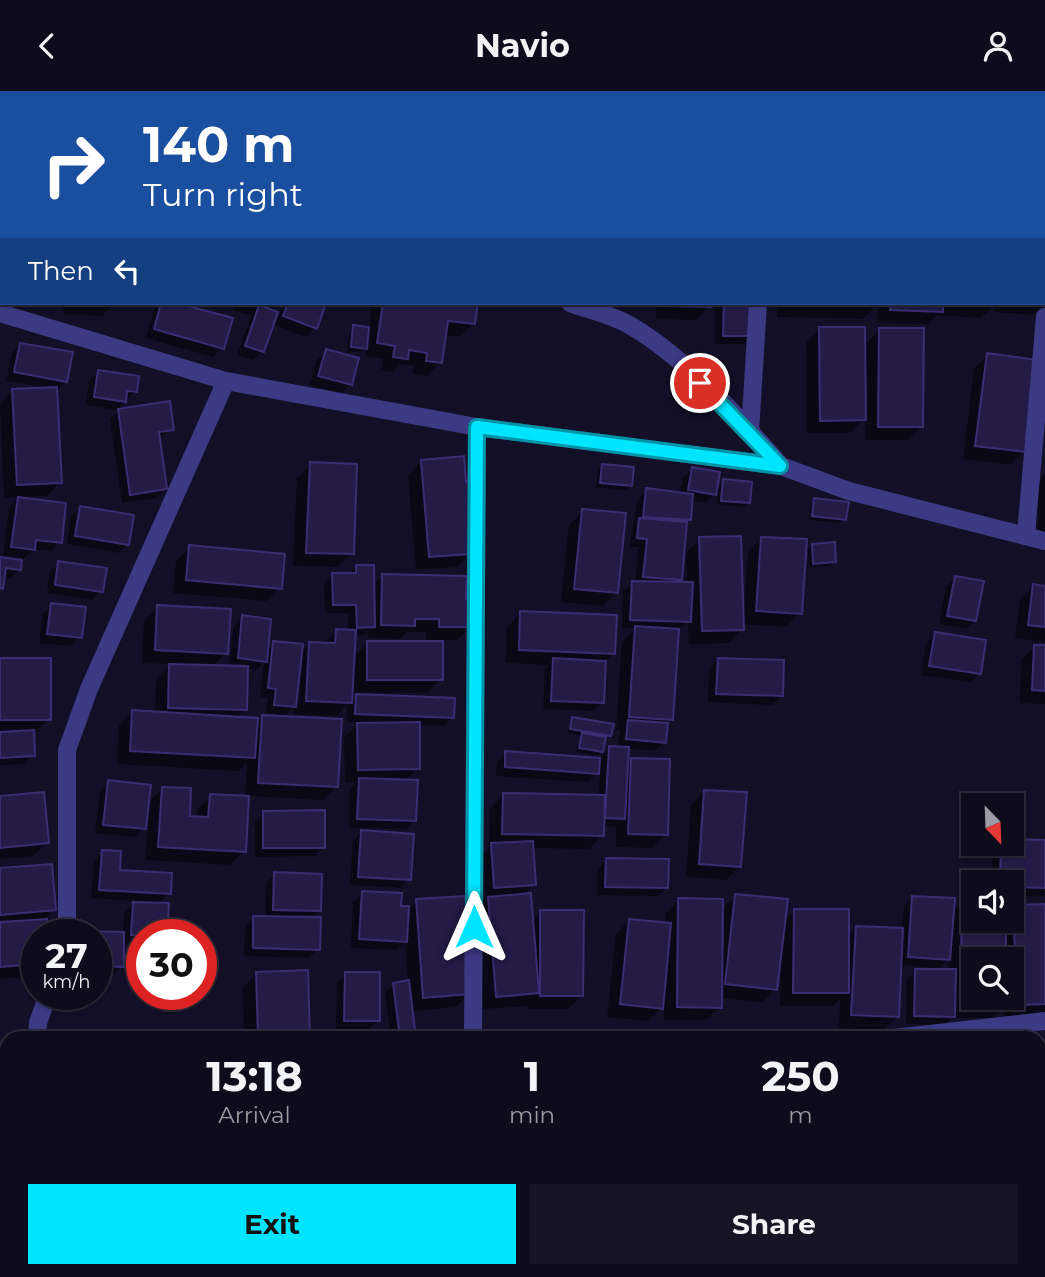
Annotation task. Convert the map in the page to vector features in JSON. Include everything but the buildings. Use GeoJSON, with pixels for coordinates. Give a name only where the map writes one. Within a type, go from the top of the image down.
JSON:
{"type":"FeatureCollection","features":[{"type":"Feature","properties":{"kind":"street"},"geometry":{"type":"LineString","coordinates":[[575,305],[629,325],[665,351],[750,432],[780,466]]}},
{"type":"Feature","properties":{"kind":"street"},"geometry":{"type":"LineString","coordinates":[[750,432],[758,305]]}},
{"type":"Feature","properties":{"kind":"street"},"geometry":{"type":"LineString","coordinates":[[0,313],[226,381],[477,427],[780,466],[849,491],[1045,541]]}},
{"type":"Feature","properties":{"kind":"street"},"geometry":{"type":"LineString","coordinates":[[1026,534],[1045,317]]}},
{"type":"Feature","properties":{"kind":"street"},"geometry":{"type":"LineString","coordinates":[[67,919],[67,750],[89,689],[226,381]]}},
{"type":"Feature","properties":{"kind":"street"},"geometry":{"type":"LineString","coordinates":[[473,1031],[477,427]]}},
{"type":"Feature","properties":{"kind":"street"},"geometry":{"type":"LineString","coordinates":[[37,1031],[42,1010]]}},
{"type":"Feature","properties":{"kind":"street"},"geometry":{"type":"LineString","coordinates":[[956,1031],[1045,1021]]}},
{"type":"Feature","properties":{"kind":"route"},"geometry":{"type":"LineString","coordinates":[[474,927],[477,427],[780,466],[700,383]]}}]}
